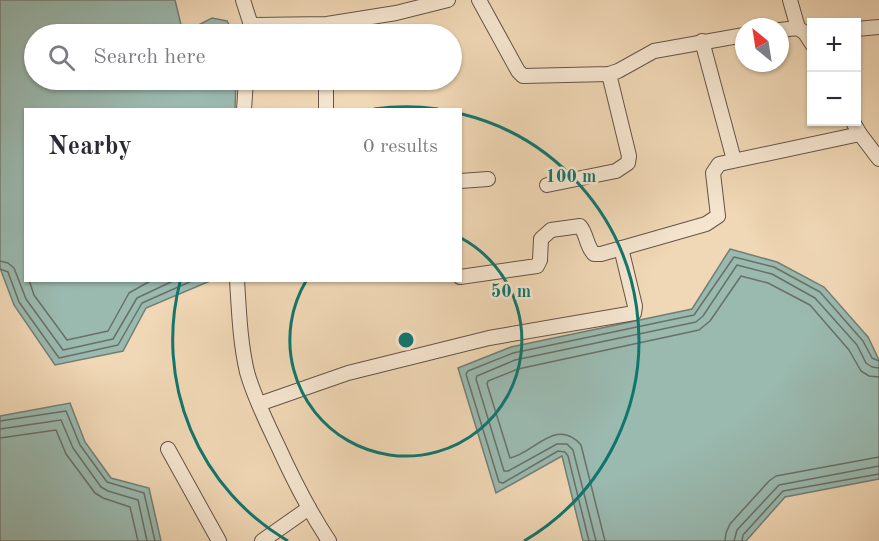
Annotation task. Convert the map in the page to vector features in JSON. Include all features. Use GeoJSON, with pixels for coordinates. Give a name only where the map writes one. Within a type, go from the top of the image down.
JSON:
{"type":"FeatureCollection","features":[{"type":"Feature","properties":{"kind":"street"},"geometry":{"type":"LineString","coordinates":[[243,0],[249,24]]}},
{"type":"Feature","properties":{"kind":"street"},"geometry":{"type":"LineString","coordinates":[[350,24],[448,0]]}},
{"type":"Feature","properties":{"kind":"street"},"geometry":{"type":"LineString","coordinates":[[479,0],[518,71],[523,76],[609,74],[654,51],[735,36]]}},
{"type":"Feature","properties":{"kind":"street"},"geometry":{"type":"LineString","coordinates":[[790,0],[806,34]]}},
{"type":"Feature","properties":{"kind":"street"},"geometry":{"type":"LineString","coordinates":[[861,29],[879,27]]}},
{"type":"Feature","properties":{"kind":"street"},"geometry":{"type":"LineString","coordinates":[[789,31],[806,34]]}},
{"type":"Feature","properties":{"kind":"street"},"geometry":{"type":"LineString","coordinates":[[702,41],[734,160]]}},
{"type":"Feature","properties":{"kind":"street"},"geometry":{"type":"LineString","coordinates":[[547,185],[616,171],[628,163],[629,156],[609,74]]}},
{"type":"Feature","properties":{"kind":"street"},"geometry":{"type":"LineString","coordinates":[[244,108],[245,90]]}},
{"type":"Feature","properties":{"kind":"street"},"geometry":{"type":"LineString","coordinates":[[326,90],[326,108]]}},
{"type":"Feature","properties":{"kind":"street"},"geometry":{"type":"LineString","coordinates":[[462,277],[537,266],[540,260],[541,239],[551,230],[580,226],[585,231],[590,250],[594,254],[600,254],[706,224],[718,216],[713,173],[719,164],[856,128],[879,159]]}},
{"type":"Feature","properties":{"kind":"street"},"geometry":{"type":"LineString","coordinates":[[462,181],[489,179]]}},
{"type":"Feature","properties":{"kind":"street"},"geometry":{"type":"LineString","coordinates":[[259,404],[348,373],[489,338],[634,313],[635,306],[621,248]]}},
{"type":"Feature","properties":{"kind":"street"},"geometry":{"type":"LineString","coordinates":[[237,282],[240,332],[246,362],[259,404],[288,467],[329,541]]}},
{"type":"Feature","properties":{"kind":"street"},"geometry":{"type":"LineString","coordinates":[[168,449],[219,541]]}},
{"type":"Feature","properties":{"kind":"street"},"geometry":{"type":"LineString","coordinates":[[262,541],[309,508]]}},
{"type":"Feature","properties":{"kind":"water"},"geometry":{"type":"Polygon","coordinates":[[[0,0],[175,0],[181,24],[24,24],[24,90],[236,90],[235,108],[24,108],[24,282],[208,282],[146,308],[123,351],[55,365],[14,305],[0,268],[0,0]]]}},
{"type":"Feature","properties":{"kind":"water"},"geometry":{"type":"Polygon","coordinates":[[[212,18],[227,21],[229,24],[200,24],[212,18]]]}},
{"type":"Feature","properties":{"kind":"water"},"geometry":{"type":"Polygon","coordinates":[[[730,249],[777,262],[824,287],[868,337],[879,360],[879,479],[785,497],[746,541],[583,541],[562,456],[496,493],[458,368],[511,347],[692,309],[730,249]]]}},
{"type":"Feature","properties":{"kind":"water"},"geometry":{"type":"Polygon","coordinates":[[[70,403],[85,442],[111,478],[149,488],[161,541],[0,541],[0,416],[70,403]]]}}]}
